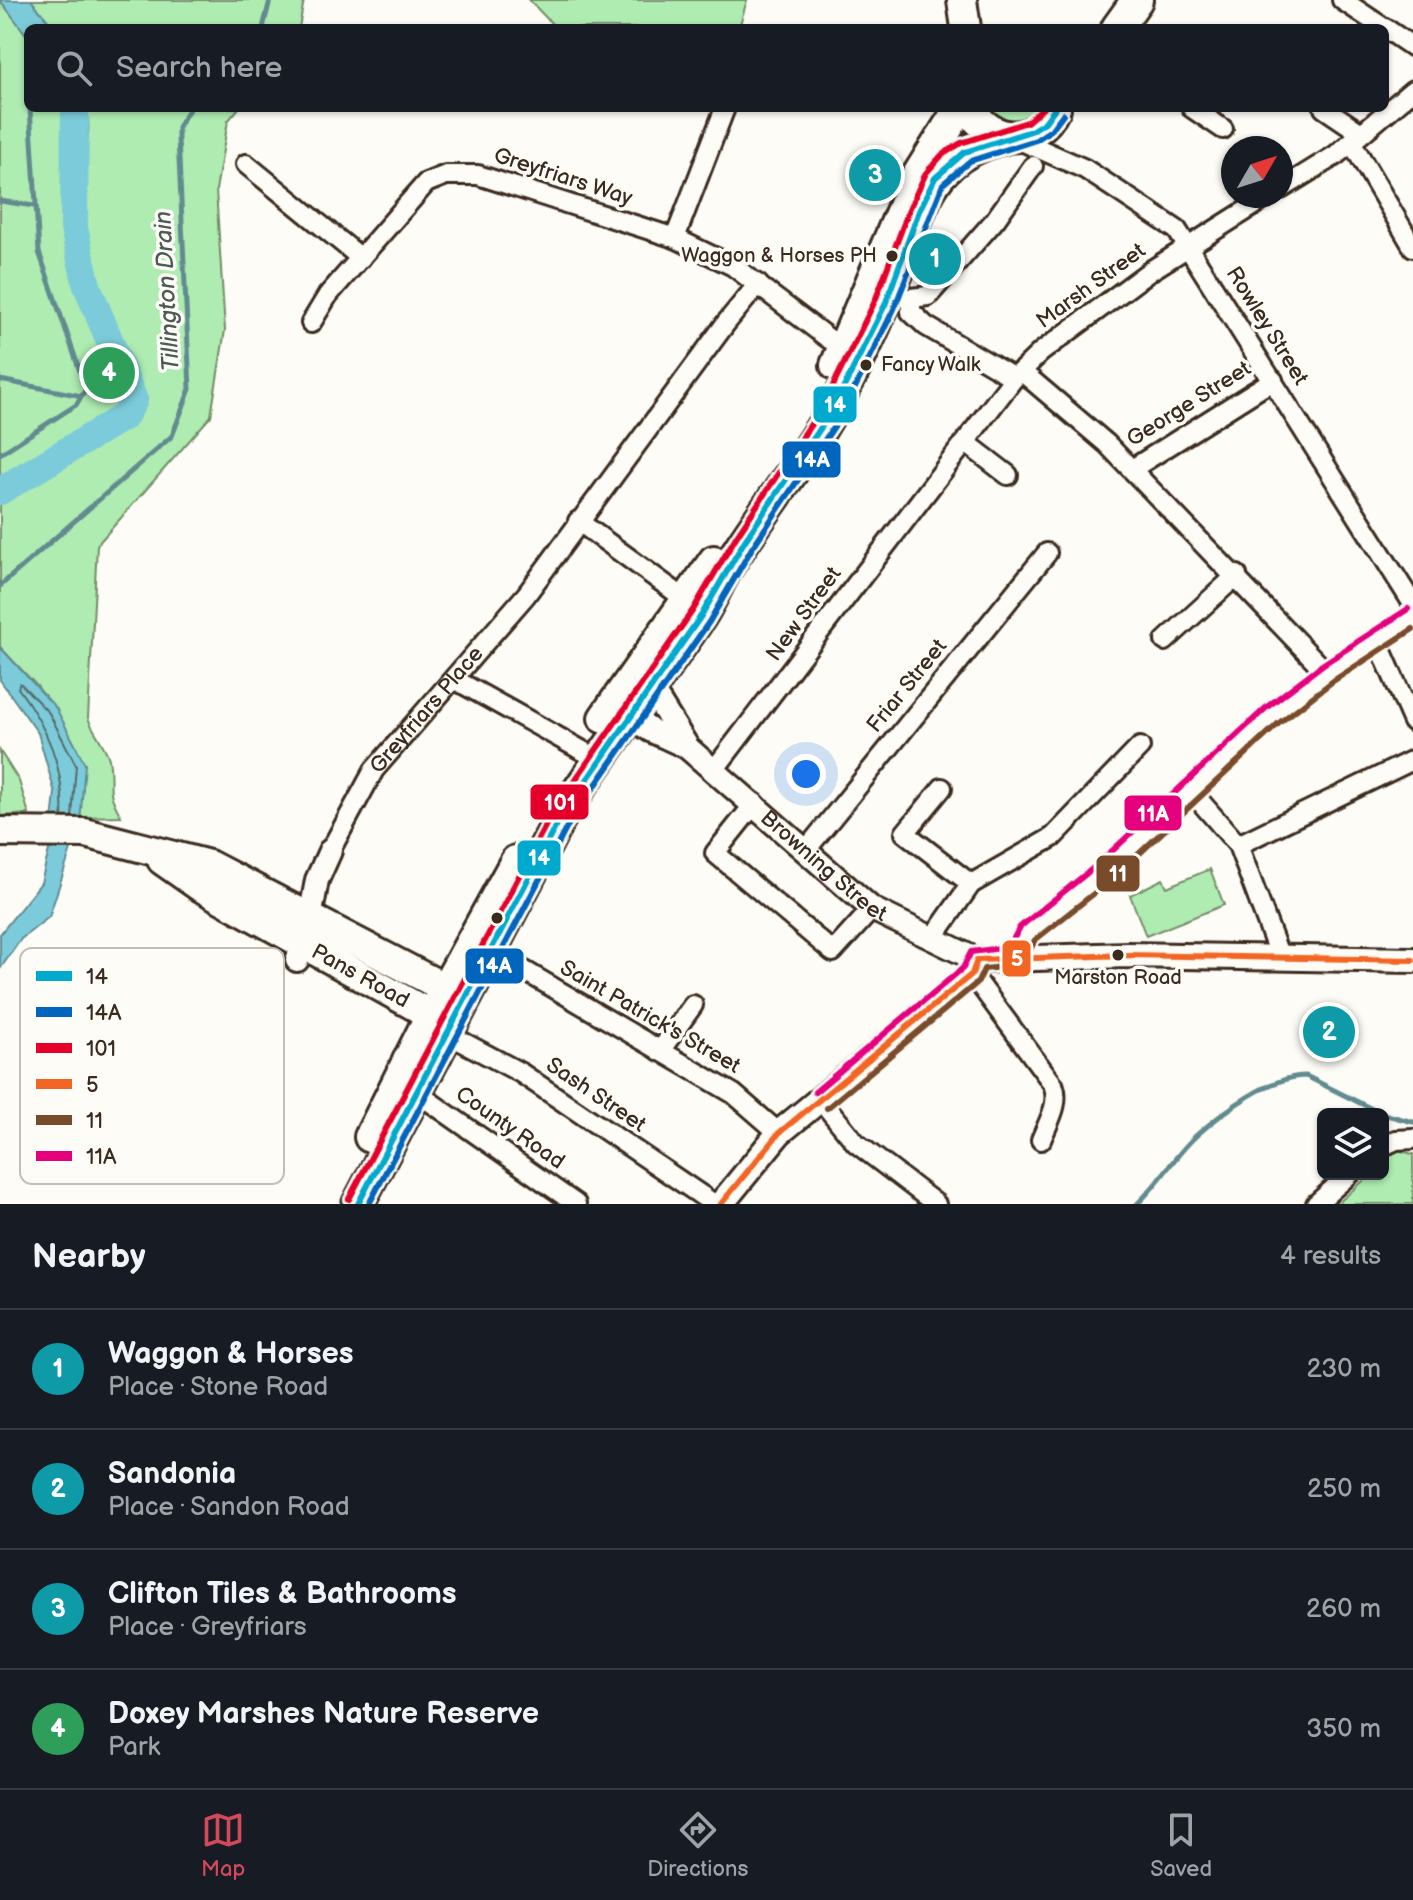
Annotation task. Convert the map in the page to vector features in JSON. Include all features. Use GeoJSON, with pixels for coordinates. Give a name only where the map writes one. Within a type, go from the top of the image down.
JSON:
{"type":"FeatureCollection","features":[{"type":"Feature","properties":{"kind":"highway"},"geometry":{"type":"LineString","coordinates":[[1120,24],[1137,0]]}},
{"type":"Feature","properties":{"kind":"highway"},"geometry":{"type":"LineString","coordinates":[[455,993],[491,951],[559,820],[685,599],[810,422],[914,181],[957,112]]}},
{"type":"Feature","properties":{"kind":"highway"},"geometry":{"type":"LineString","coordinates":[[973,112],[983,125],[1011,138]]}},
{"type":"Feature","properties":{"kind":"highway"},"geometry":{"type":"LineString","coordinates":[[342,1204],[376,1121],[440,1023],[583,751],[621,709],[655,680],[830,414],[864,352],[900,267],[926,194],[937,175],[955,158],[983,143],[1035,131],[1052,112]]}},
{"type":"Feature","properties":{"kind":"highway"},"geometry":{"type":"LineString","coordinates":[[845,345],[859,340],[900,267]]}},
{"type":"Feature","properties":{"kind":"highway"},"geometry":{"type":"LineString","coordinates":[[358,1204],[416,1092],[440,1023]]}},
{"type":"Feature","properties":{"kind":"main road","name":"Pans Road"},"geometry":{"type":"LineString","coordinates":[[0,832],[85,833],[209,865],[455,993]]}},
{"type":"Feature","properties":{"kind":"main road","name":"Pans Road"},"geometry":{"type":"LineString","coordinates":[[147,850],[301,953],[440,1023]]}},
{"type":"Feature","properties":{"kind":"main road"},"geometry":{"type":"LineString","coordinates":[[721,1204],[779,1133],[974,967],[1016,957],[1127,955],[1413,960]]}},
{"type":"Feature","properties":{"kind":"street"},"geometry":{"type":"LineString","coordinates":[[1342,0],[1379,24]]}},
{"type":"Feature","properties":{"kind":"street"},"geometry":{"type":"LineString","coordinates":[[1389,31],[1413,47]]}},
{"type":"Feature","properties":{"kind":"street"},"geometry":{"type":"LineString","coordinates":[[1389,111],[1413,90]]}},
{"type":"Feature","properties":{"kind":"street"},"geometry":{"type":"LineString","coordinates":[[675,238],[723,112]]}},
{"type":"Feature","properties":{"kind":"street"},"geometry":{"type":"LineString","coordinates":[[1198,112],[1223,129]]}},
{"type":"Feature","properties":{"kind":"street"},"geometry":{"type":"LineString","coordinates":[[1328,112],[1357,138],[1413,247]]}},
{"type":"Feature","properties":{"kind":"street"},"geometry":{"type":"LineString","coordinates":[[1293,181],[1357,138],[1387,112]]}},
{"type":"Feature","properties":{"kind":"street","name":"Rowley Street"},"geometry":{"type":"LineString","coordinates":[[1011,138],[1085,169],[1177,230],[1413,604]]}},
{"type":"Feature","properties":{"kind":"street"},"geometry":{"type":"LineString","coordinates":[[246,164],[361,258]]}},
{"type":"Feature","properties":{"kind":"street"},"geometry":{"type":"LineString","coordinates":[[900,267],[901,295],[911,298],[928,296],[995,220],[1033,166]]}},
{"type":"Feature","properties":{"kind":"street","name":"Greyfriars Way"},"geometry":{"type":"LineString","coordinates":[[311,323],[328,295],[417,193],[433,179],[446,175],[478,175],[675,238],[733,266],[758,284]]}},
{"type":"Feature","properties":{"kind":"street","name":"Marsh Street"},"geometry":{"type":"LineString","coordinates":[[930,486],[1018,374],[1041,352],[1189,245],[1249,208]]}},
{"type":"Feature","properties":{"kind":"street"},"geometry":{"type":"LineString","coordinates":[[758,284],[829,339],[845,345]]}},
{"type":"Feature","properties":{"kind":"street","name":"Greyfriars Place"},"geometry":{"type":"LineString","coordinates":[[301,953],[313,918],[317,880],[374,770],[526,595],[578,521],[758,284]]}},
{"type":"Feature","properties":{"kind":"street"},"geometry":{"type":"LineString","coordinates":[[911,298],[911,312],[926,326],[1018,374],[1107,444],[1237,575],[1327,673]]}},
{"type":"Feature","properties":{"kind":"street","name":"George Street"},"geometry":{"type":"LineString","coordinates":[[1132,469],[1273,380]]}},
{"type":"Feature","properties":{"kind":"street"},"geometry":{"type":"LineString","coordinates":[[965,442],[1008,475]]}},
{"type":"Feature","properties":{"kind":"street","name":"New Street"},"geometry":{"type":"LineString","coordinates":[[714,770],[775,694],[930,486]]}},
{"type":"Feature","properties":{"kind":"street"},"geometry":{"type":"LineString","coordinates":[[578,521],[685,599]]}},
{"type":"Feature","properties":{"kind":"street","name":"Friar Street"},"geometry":{"type":"LineString","coordinates":[[806,850],[1047,553]]}},
{"type":"Feature","properties":{"kind":"street"},"geometry":{"type":"LineString","coordinates":[[1165,641],[1237,575]]}},
{"type":"Feature","properties":{"kind":"street"},"geometry":{"type":"LineString","coordinates":[[1016,957],[1027,934],[1104,873],[1273,715],[1327,673],[1413,617]]}},
{"type":"Feature","properties":{"kind":"street"},"geometry":{"type":"LineString","coordinates":[[1377,640],[1413,722]]}},
{"type":"Feature","properties":{"kind":"street"},"geometry":{"type":"LineString","coordinates":[[454,679],[583,751]]}},
{"type":"Feature","properties":{"kind":"street","name":"Browning Street"},"geometry":{"type":"LineString","coordinates":[[655,680],[688,748]]}},
{"type":"Feature","properties":{"kind":"street","name":"Browning Street"},"geometry":{"type":"LineString","coordinates":[[621,709],[650,730],[688,748],[755,803],[872,909],[933,938],[974,967]]}},
{"type":"Feature","properties":{"kind":"street"},"geometry":{"type":"LineString","coordinates":[[933,938],[971,884],[1053,837],[1140,747]]}},
{"type":"Feature","properties":{"kind":"street"},"geometry":{"type":"LineString","coordinates":[[1238,845],[1413,760]]}},
{"type":"Feature","properties":{"kind":"street"},"geometry":{"type":"LineString","coordinates":[[942,788],[905,833],[971,884]]}},
{"type":"Feature","properties":{"kind":"street"},"geometry":{"type":"LineString","coordinates":[[1192,792],[1238,845],[1281,960]]}},
{"type":"Feature","properties":{"kind":"street"},"geometry":{"type":"LineString","coordinates":[[755,803],[715,853],[833,952],[872,909]]}},
{"type":"Feature","properties":{"kind":"street","name":"Saint Patrick's Street"},"geometry":{"type":"LineString","coordinates":[[491,951],[734,1094],[779,1133]]}},
{"type":"Feature","properties":{"kind":"street"},"geometry":{"type":"LineString","coordinates":[[974,967],[1057,1094],[1041,1140]]}},
{"type":"Feature","properties":{"kind":"street"},"geometry":{"type":"LineString","coordinates":[[660,1051],[693,1005]]}},
{"type":"Feature","properties":{"kind":"street","name":"Sash Street"},"geometry":{"type":"LineString","coordinates":[[440,1023],[459,1040],[521,1073],[714,1204]]}},
{"type":"Feature","properties":{"kind":"street","name":"County Road"},"geometry":{"type":"LineString","coordinates":[[416,1092],[576,1204]]}},
{"type":"Feature","properties":{"kind":"street"},"geometry":{"type":"LineString","coordinates":[[821,1100],[856,1143],[936,1204]]}},
{"type":"Feature","properties":{"kind":"street"},"geometry":{"type":"LineString","coordinates":[[1389,1143],[1413,1139]]}},
{"type":"Feature","properties":{"kind":"street"},"geometry":{"type":"LineString","coordinates":[[1316,1204],[1343,1180]]}},
{"type":"Feature","properties":{"kind":"green space"},"geometry":{"type":"Polygon","coordinates":[[[0,0],[304,0],[300,24],[24,24],[24,112],[236,112],[228,121],[216,190],[225,330],[211,416],[97,545],[88,718],[108,755],[111,793],[121,816],[80,817],[84,764],[38,687],[0,647],[0,0]]]}},
{"type":"Feature","properties":{"kind":"green space"},"geometry":{"type":"Polygon","coordinates":[[[529,0],[747,0],[740,24],[552,24],[529,0]]]}},
{"type":"Feature","properties":{"kind":"green space"},"geometry":{"type":"Polygon","coordinates":[[[988,112],[1037,112],[1013,126],[988,112]]]}},
{"type":"Feature","properties":{"kind":"green space"},"geometry":{"type":"Polygon","coordinates":[[[0,751],[19,781],[29,814],[0,816],[0,751]]]}},
{"type":"Feature","properties":{"kind":"green space"},"geometry":{"type":"Polygon","coordinates":[[[1210,869],[1224,905],[1146,936],[1130,895],[1163,879],[1167,887],[1210,869]]]}},
{"type":"Feature","properties":{"kind":"green space"},"geometry":{"type":"Polygon","coordinates":[[[1397,1150],[1413,1154],[1413,1204],[1337,1204],[1364,1180],[1389,1180],[1389,1157],[1397,1150]]]}},
{"type":"Feature","properties":{"kind":"water"},"geometry":{"type":"Polygon","coordinates":[[[0,0],[31,0],[51,24],[24,24],[24,32],[0,0]]]}},
{"type":"Feature","properties":{"kind":"water"},"geometry":{"type":"Polygon","coordinates":[[[63,112],[87,112],[87,142],[74,197],[63,112]]]}},
{"type":"Feature","properties":{"kind":"water"},"geometry":{"type":"Polygon","coordinates":[[[0,647],[56,708],[85,764],[80,822],[49,917],[21,939],[0,969],[0,934],[41,883],[49,850],[55,793],[38,733],[0,680],[0,647]]]}},
{"type":"Feature","properties":{"kind":"waterway","name":"Tillington Drain"},"geometry":{"type":"LineString","coordinates":[[264,24],[270,0]]}},
{"type":"Feature","properties":{"kind":"waterway"},"geometry":{"type":"LineString","coordinates":[[0,454],[76,405],[86,389],[39,252],[30,112]]}},
{"type":"Feature","properties":{"kind":"waterway"},"geometry":{"type":"LineString","coordinates":[[0,491],[125,416],[134,400],[87,286],[74,228],[75,112]]}},
{"type":"Feature","properties":{"kind":"waterway","name":"Tillington Drain"},"geometry":{"type":"LineString","coordinates":[[0,586],[172,436],[190,389],[178,138],[178,127],[187,112]]}},
{"type":"Feature","properties":{"kind":"waterway"},"geometry":{"type":"LineString","coordinates":[[0,201],[34,206]]}},
{"type":"Feature","properties":{"kind":"waterway"},"geometry":{"type":"LineString","coordinates":[[0,380],[82,396]]}},
{"type":"Feature","properties":{"kind":"waterway"},"geometry":{"type":"LineString","coordinates":[[1137,1204],[1198,1134],[1263,1088],[1306,1076],[1370,1108]]}},
{"type":"Feature","properties":{"kind":"waterway"},"geometry":{"type":"LineString","coordinates":[[1389,1116],[1413,1122]]}},
{"type":"Feature","properties":{"kind":"transit line","name":"101"},"geometry":{"type":"LineString","coordinates":[[349,1199],[551,815],[693,610],[736,537],[823,406],[875,301],[926,173],[942,155],[961,143],[1027,122],[1038,112]]}},
{"type":"Feature","properties":{"kind":"transit line","name":"14"},"geometry":{"type":"LineString","coordinates":[[358,1204],[559,820],[701,616],[744,542],[832,411],[885,305],[919,211],[935,178],[965,152],[1031,131],[1045,122],[1052,112]]}},
{"type":"Feature","properties":{"kind":"transit line","name":"14A"},"geometry":{"type":"LineString","coordinates":[[369,1204],[568,825],[709,622],[752,548],[841,416],[894,309],[943,184],[970,161],[1036,140],[1051,130],[1063,114]]}},
{"type":"Feature","properties":{"kind":"transit line","name":"11A"},"geometry":{"type":"LineString","coordinates":[[815,1092],[963,968],[971,952],[1009,947],[1020,927],[1097,865],[1267,707],[1322,665],[1408,609]]}},
{"type":"Feature","properties":{"kind":"transit line","name":"11"},"geometry":{"type":"LineString","coordinates":[[827,1108],[978,982],[984,969],[1022,965],[1035,940],[1111,880],[1279,723],[1333,681],[1413,629]]}},
{"type":"Feature","properties":{"kind":"transit line","name":"5"},"geometry":{"type":"LineString","coordinates":[[721,1204],[779,1133],[972,974],[977,960],[1127,955],[1413,960]]}},
{"type":"Feature","properties":{"kind":"place","name":"Clifton Tiles & Bathrooms"},"geometry":{"type":"Point","coordinates":[875,175]}},
{"type":"Feature","properties":{"kind":"place","name":"Waggon & Horses PH"},"geometry":{"type":"Point","coordinates":[892,256]}},
{"type":"Feature","properties":{"kind":"place","name":"Waggon & Horses"},"geometry":{"type":"Point","coordinates":[935,259]}},
{"type":"Feature","properties":{"kind":"place","name":"Fancy Walk"},"geometry":{"type":"Point","coordinates":[866,365]}},
{"type":"Feature","properties":{"kind":"place","name":"Doxey Marshes Nature Reserve"},"geometry":{"type":"Point","coordinates":[109,373]}},
{"type":"Feature","properties":{"kind":"place","name":"Marston Road"},"geometry":{"type":"Point","coordinates":[1118,955]}},
{"type":"Feature","properties":{"kind":"place","name":"Sandonia"},"geometry":{"type":"Point","coordinates":[1329,1032]}}]}
